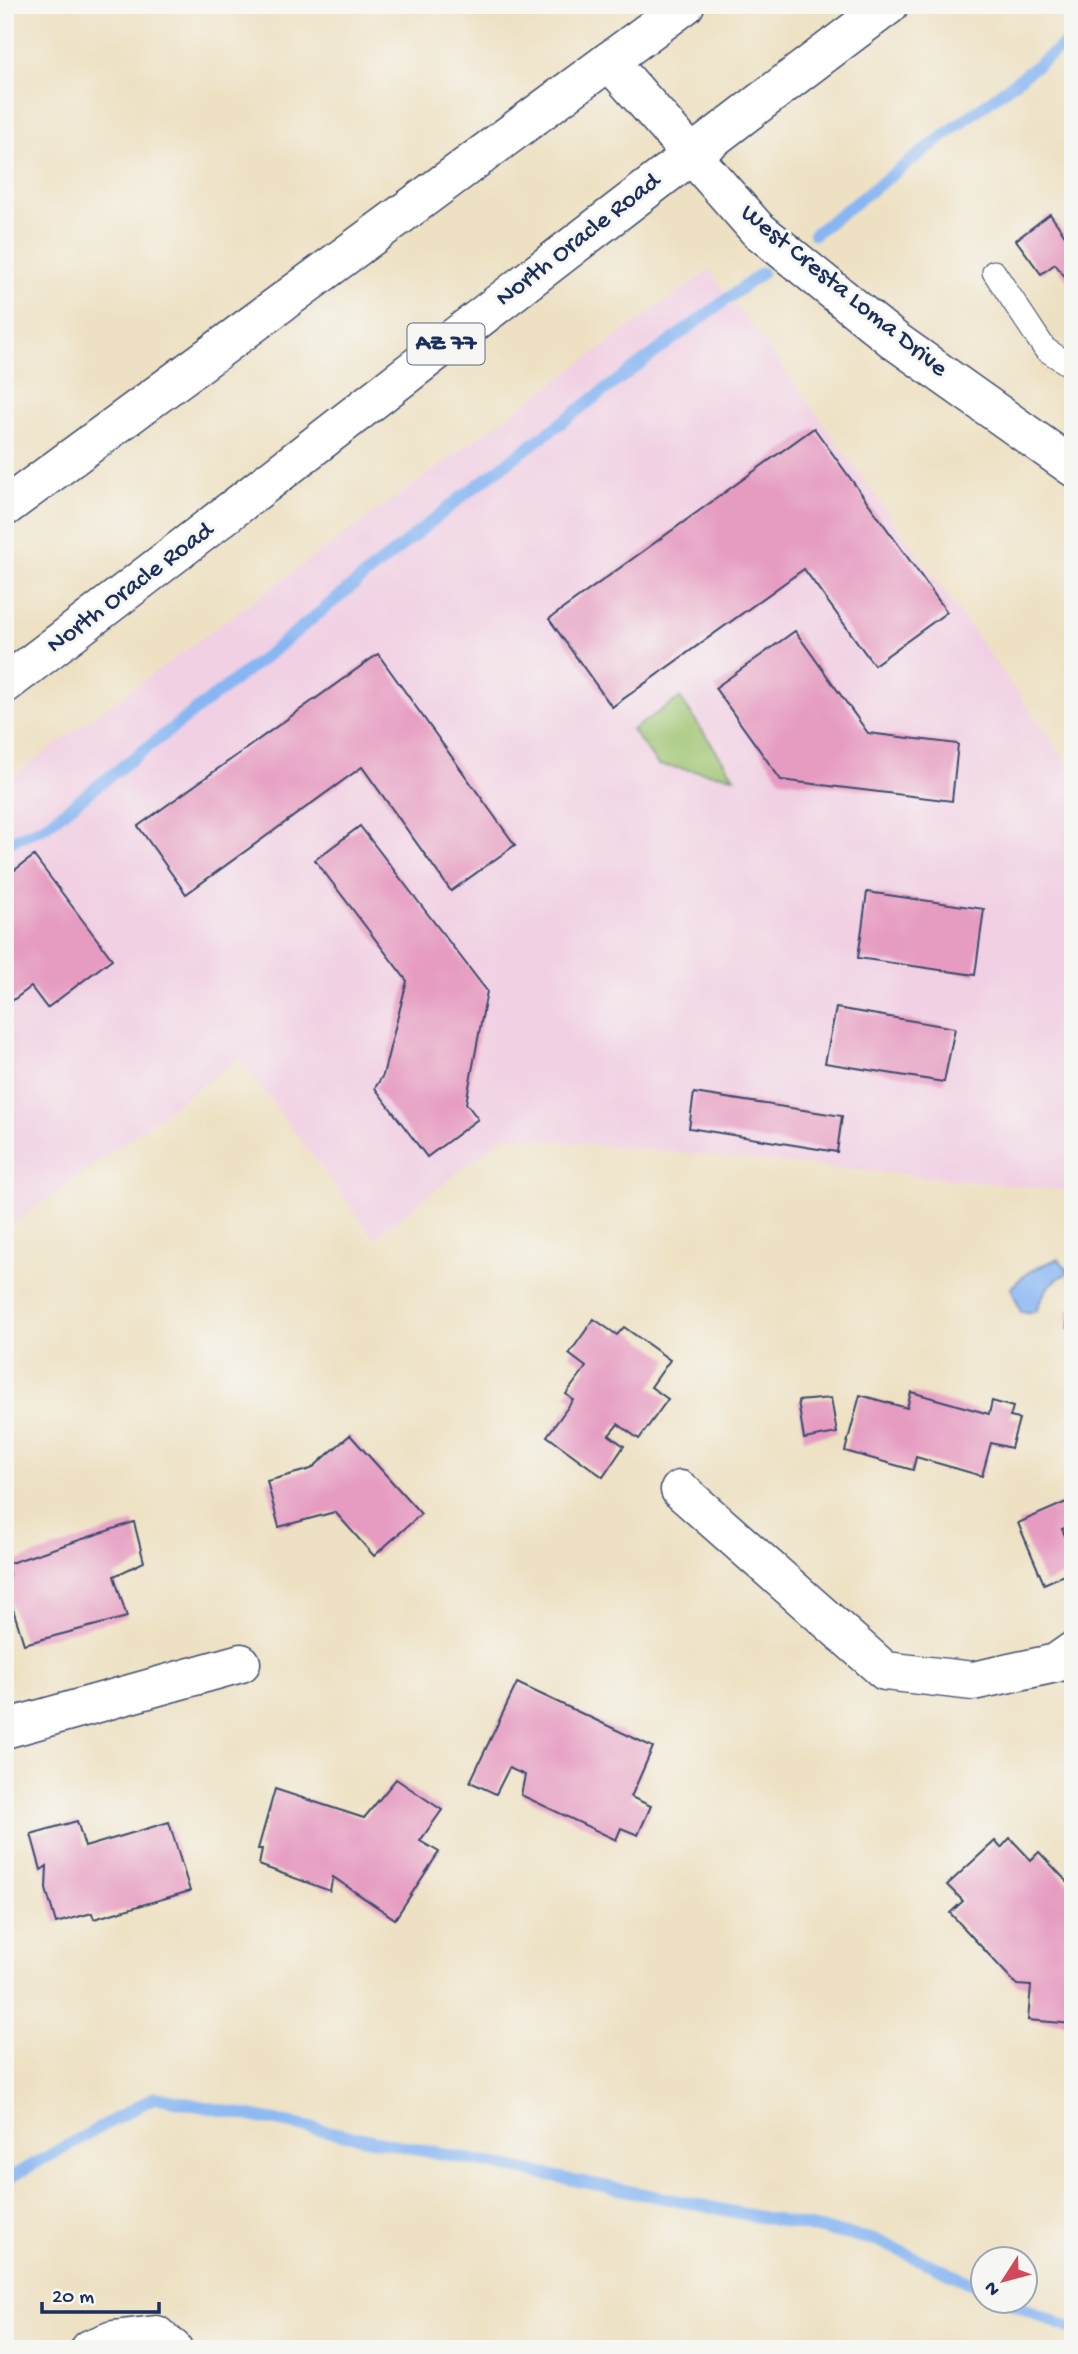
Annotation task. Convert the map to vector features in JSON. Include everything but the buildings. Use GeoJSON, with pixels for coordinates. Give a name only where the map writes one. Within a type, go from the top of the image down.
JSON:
{"type":"FeatureCollection","features":[{"type":"Feature","properties":{"kind":"main road"},"geometry":{"type":"LineString","coordinates":[[5,507],[685,5]]}},
{"type":"Feature","properties":{"kind":"main road","name":"North Oracle Road"},"geometry":{"type":"LineString","coordinates":[[5,684],[243,503],[691,153],[889,5]]}},
{"type":"Feature","properties":{"kind":"main road","name":"West Cresta Loma Drive"},"geometry":{"type":"LineString","coordinates":[[609,61],[757,229],[894,340],[1073,467]]}},
{"type":"Feature","properties":{"kind":"main road"},"geometry":{"type":"LineString","coordinates":[[680,1490],[885,1671],[973,1681],[1056,1663],[1073,1651]]}},
{"type":"Feature","properties":{"kind":"main road"},"geometry":{"type":"LineString","coordinates":[[5,1729],[241,1664]]}},
{"type":"Feature","properties":{"kind":"main road"},"geometry":{"type":"LineString","coordinates":[[90,2349],[113,2340],[156,2335],[173,2349]]}},
{"type":"Feature","properties":{"kind":"lane"},"geometry":{"type":"LineString","coordinates":[[994,272],[1045,349],[1073,367]]}},
{"type":"Feature","properties":{"kind":"shaded area"},"geometry":{"type":"Polygon","coordinates":[[[709,270],[792,380],[1073,770],[1071,1191],[505,1136],[374,1238],[239,1058],[5,1230],[5,781],[709,270]]]}},
{"type":"Feature","properties":{"kind":"green space"},"geometry":{"type":"Polygon","coordinates":[[[680,698],[734,777],[658,765],[632,730],[680,698]]]}},
{"type":"Feature","properties":{"kind":"water"},"geometry":{"type":"Polygon","coordinates":[[[1059,1259],[1069,1272],[1048,1288],[1036,1312],[1021,1312],[1011,1288],[1033,1270],[1059,1259]]]}},
{"type":"Feature","properties":{"kind":"waterway"},"geometry":{"type":"LineString","coordinates":[[814,234],[1073,38]]}},
{"type":"Feature","properties":{"kind":"waterway"},"geometry":{"type":"LineString","coordinates":[[5,843],[44,827],[270,653],[464,495],[762,273]]}},
{"type":"Feature","properties":{"kind":"waterway"},"geometry":{"type":"LineString","coordinates":[[5,2180],[155,2097],[876,2240],[970,2283]]}},
{"type":"Feature","properties":{"kind":"waterway"},"geometry":{"type":"LineString","coordinates":[[1040,2315],[1073,2330]]}}]}
